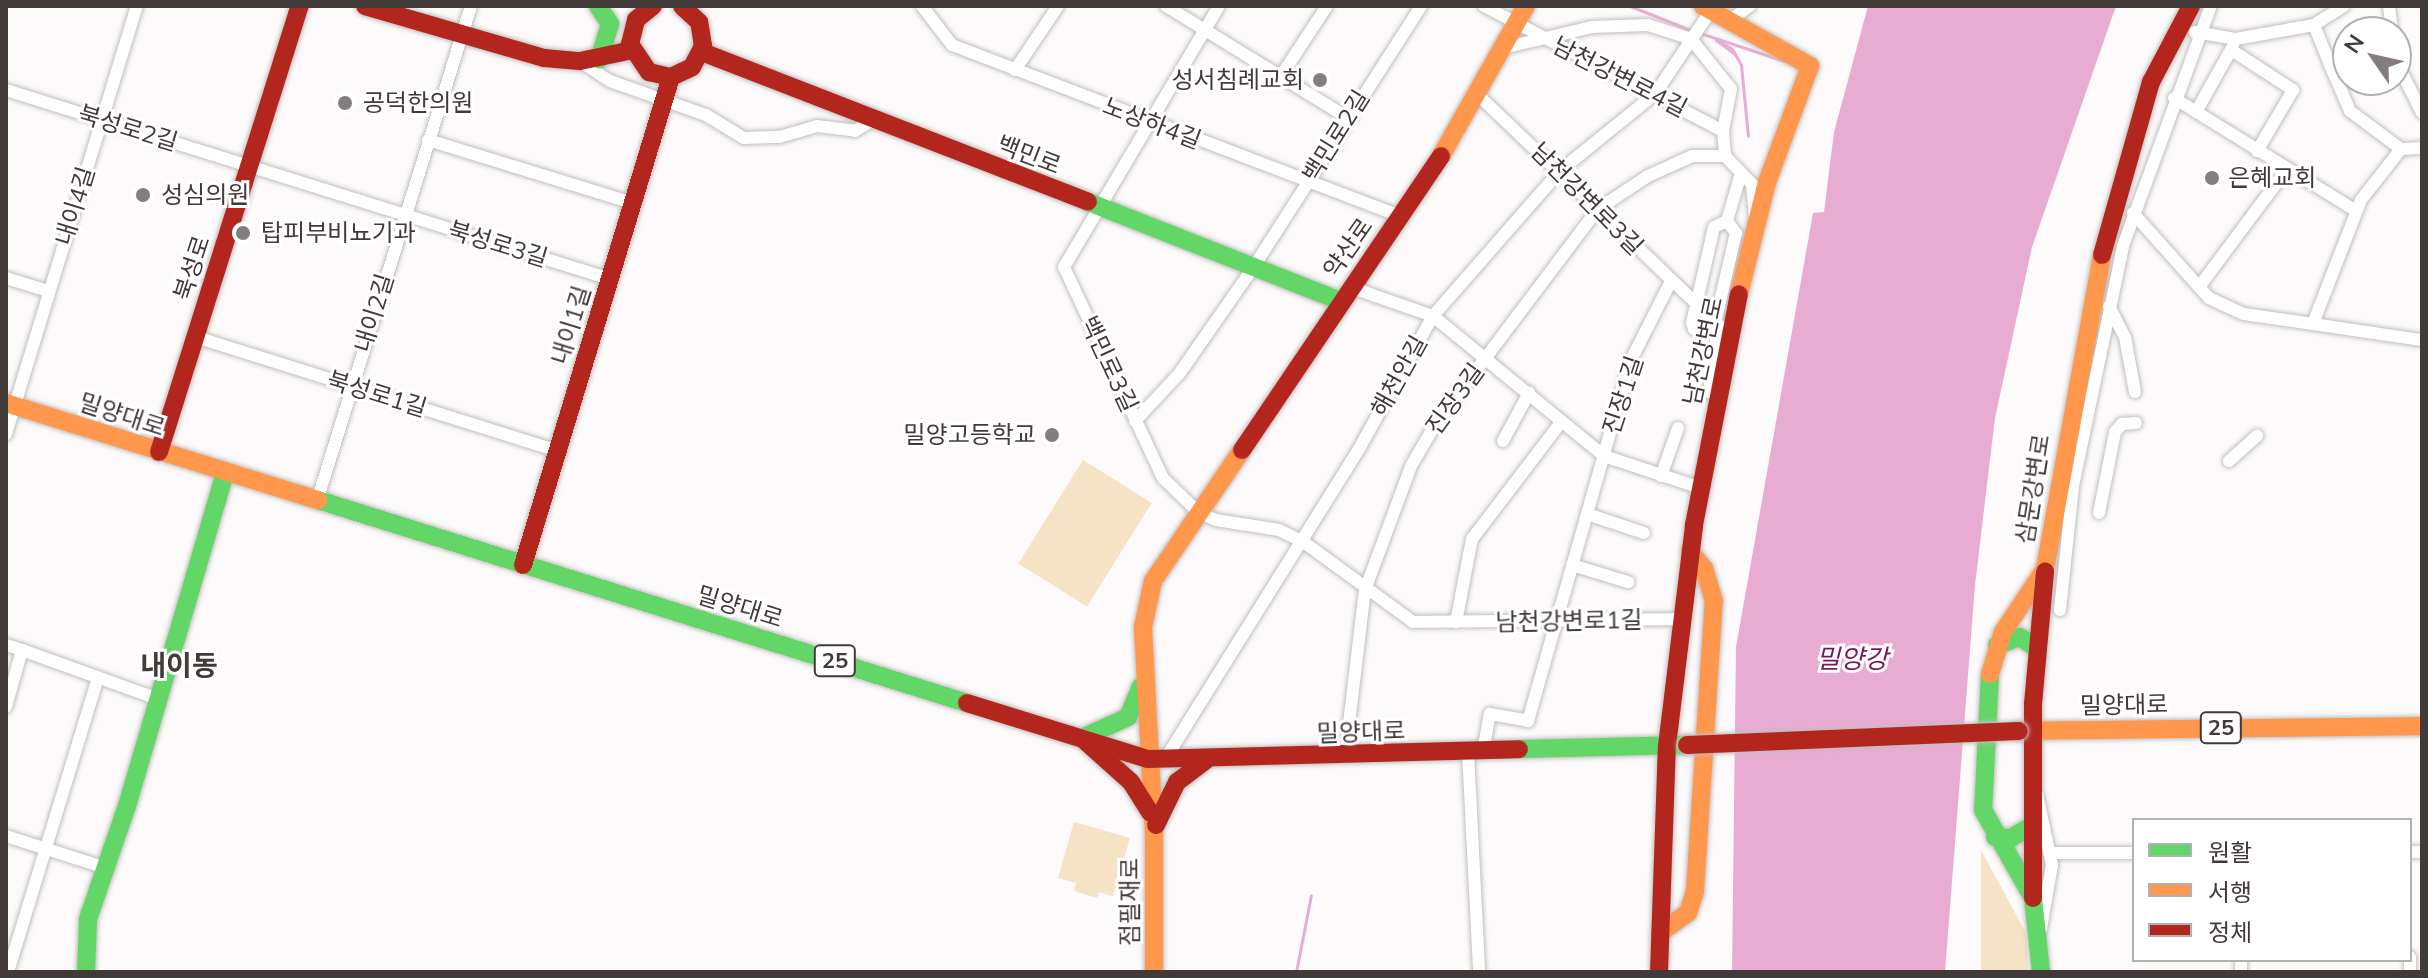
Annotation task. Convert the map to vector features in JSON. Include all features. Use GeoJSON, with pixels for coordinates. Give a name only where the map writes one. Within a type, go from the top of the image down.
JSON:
{"type":"FeatureCollection","features":[{"type":"Feature","properties":{"kind":"street","name":"내이4길"},"geometry":{"type":"LineString","coordinates":[[6,434],[9,404],[48,291],[137,6]]}},
{"type":"Feature","properties":{"kind":"street","name":"북성로"},"geometry":{"type":"LineString","coordinates":[[159,452],[300,6]]}},
{"type":"Feature","properties":{"kind":"street"},"geometry":{"type":"LineString","coordinates":[[365,6],[544,58],[580,61],[632,50]]}},
{"type":"Feature","properties":{"kind":"street","name":"내이2길"},"geometry":{"type":"LineString","coordinates":[[317,501],[471,6]]}},
{"type":"Feature","properties":{"kind":"street"},"geometry":{"type":"LineString","coordinates":[[599,6],[636,20]]}},
{"type":"Feature","properties":{"kind":"street"},"geometry":{"type":"LineString","coordinates":[[599,6],[610,24],[599,59]]}},
{"type":"Feature","properties":{"kind":"street"},"geometry":{"type":"LineString","coordinates":[[653,6],[636,20],[632,50],[649,72],[671,77],[692,67],[702,52],[699,22],[682,6]]}},
{"type":"Feature","properties":{"kind":"street","name":"노상하4길"},"geometry":{"type":"LineString","coordinates":[[922,6],[952,45],[1399,216]]}},
{"type":"Feature","properties":{"kind":"street"},"geometry":{"type":"LineString","coordinates":[[1015,70],[1058,6]]}},
{"type":"Feature","properties":{"kind":"street"},"geometry":{"type":"LineString","coordinates":[[1166,6],[1348,118]]}},
{"type":"Feature","properties":{"kind":"street"},"geometry":{"type":"LineString","coordinates":[[1097,207],[1219,6]]}},
{"type":"Feature","properties":{"kind":"street"},"geometry":{"type":"LineString","coordinates":[[1281,76],[1327,6]]}},
{"type":"Feature","properties":{"kind":"street","name":"백민로2길"},"geometry":{"type":"LineString","coordinates":[[1135,421],[1179,374],[1253,268],[1421,6]]}},
{"type":"Feature","properties":{"kind":"street","name":"남천강변로4길"},"geometry":{"type":"LineString","coordinates":[[1484,6],[1723,131]]}},
{"type":"Feature","properties":{"kind":"street","name":"약산로"},"geometry":{"type":"LineString","coordinates":[[1156,760],[1145,673],[1143,627],[1153,581],[1399,216],[1477,94],[1526,6]]}},
{"type":"Feature","properties":{"kind":"street"},"geometry":{"type":"LineString","coordinates":[[1729,21],[1750,6]]}},
{"type":"Feature","properties":{"kind":"street","name":"삼문강변로"},"geometry":{"type":"LineString","coordinates":[[2041,972],[2033,898],[1995,837],[1982,795],[1997,645],[2045,569],[2110,213],[2151,82],[2191,6]]}},
{"type":"Feature","properties":{"kind":"street"},"geometry":{"type":"LineString","coordinates":[[2060,610],[2073,486],[2109,306],[2133,213],[2211,6]]}},
{"type":"Feature","properties":{"kind":"street"},"geometry":{"type":"LineString","coordinates":[[2196,112],[2233,45],[2314,25],[2344,6]]}},
{"type":"Feature","properties":{"kind":"street","name":"남천강변로"},"geometry":{"type":"LineString","coordinates":[[1667,746],[1690,551],[1722,329],[1777,156],[1810,66],[1709,7]]}},
{"type":"Feature","properties":{"kind":"street","name":"해천안길"},"geometry":{"type":"LineString","coordinates":[[1156,760],[1302,541],[1433,316],[1561,170],[1655,94],[1709,7]]}},
{"type":"Feature","properties":{"kind":"street"},"geometry":{"type":"LineString","coordinates":[[1503,48],[1592,27],[1648,25],[1691,39],[1731,89],[1723,131],[1725,156],[1752,184],[1756,224]]}},
{"type":"Feature","properties":{"kind":"street"},"geometry":{"type":"LineString","coordinates":[[2314,25],[2350,111],[2401,149],[2422,148]]}},
{"type":"Feature","properties":{"kind":"street"},"geometry":{"type":"LineString","coordinates":[[2199,33],[2233,45],[2293,90],[2257,151]]}},
{"type":"Feature","properties":{"kind":"street","name":"백민로"},"geometry":{"type":"LineString","coordinates":[[702,52],[1253,268],[1345,294]]}},
{"type":"Feature","properties":{"kind":"street"},"geometry":{"type":"LineString","coordinates":[[580,61],[610,81],[706,115],[744,138],[779,137],[817,126],[855,131],[872,120]]}},
{"type":"Feature","properties":{"kind":"street","name":"내이1길"},"geometry":{"type":"LineString","coordinates":[[523,565],[671,77]]}},
{"type":"Feature","properties":{"kind":"street","name":"북성로2길"},"geometry":{"type":"LineString","coordinates":[[6,90],[250,166]]}},
{"type":"Feature","properties":{"kind":"street"},"geometry":{"type":"LineString","coordinates":[[2412,93],[2422,113]]}},
{"type":"Feature","properties":{"kind":"street","name":"남천강변로3길"},"geometry":{"type":"LineString","coordinates":[[1477,94],[1561,170],[1722,329]]}},
{"type":"Feature","properties":{"kind":"street"},"geometry":{"type":"LineString","coordinates":[[2174,98],[2356,211]]}},
{"type":"Feature","properties":{"kind":"street"},"geometry":{"type":"LineString","coordinates":[[428,140],[633,203]]}},
{"type":"Feature","properties":{"kind":"street"},"geometry":{"type":"LineString","coordinates":[[2313,324],[2356,211],[2401,149]]}},
{"type":"Feature","properties":{"kind":"street","name":"진장3길"},"geometry":{"type":"LineString","coordinates":[[1345,757],[1365,590],[1411,466],[1486,357],[1598,209],[1648,176],[1692,156],[1711,152],[1725,156]]}},
{"type":"Feature","properties":{"kind":"street"},"geometry":{"type":"LineString","coordinates":[[1752,184],[1777,156]]}},
{"type":"Feature","properties":{"kind":"street","name":"북성로3길"},"geometry":{"type":"LineString","coordinates":[[250,166],[610,279]]}},
{"type":"Feature","properties":{"kind":"street"},"geometry":{"type":"LineString","coordinates":[[2199,287],[2287,169]]}},
{"type":"Feature","properties":{"kind":"street"},"geometry":{"type":"LineString","coordinates":[[1696,305],[1714,227],[1727,221],[1741,173]]}},
{"type":"Feature","properties":{"kind":"street","name":"백민로3길"},"geometry":{"type":"LineString","coordinates":[[1097,207],[1064,267],[1163,478],[1198,512]]}},
{"type":"Feature","properties":{"kind":"street"},"geometry":{"type":"LineString","coordinates":[[2133,213],[2209,298],[2244,314],[2422,340]]}},
{"type":"Feature","properties":{"kind":"street"},"geometry":{"type":"LineString","coordinates":[[1722,329],[1736,233],[1727,221]]}},
{"type":"Feature","properties":{"kind":"street"},"geometry":{"type":"LineString","coordinates":[[6,278],[48,291]]}},
{"type":"Feature","properties":{"kind":"street","name":"진장1길"},"geometry":{"type":"LineString","coordinates":[[1476,752],[1490,714],[1528,721],[1631,360],[1671,281]]}},
{"type":"Feature","properties":{"kind":"street"},"geometry":{"type":"LineString","coordinates":[[1345,294],[1433,316],[1604,456],[1701,488]]}},
{"type":"Feature","properties":{"kind":"street","name":"남천강변로3길"},"geometry":{"type":"LineString","coordinates":[[1696,305],[1694,329],[1717,335],[1709,392]]}},
{"type":"Feature","properties":{"kind":"street"},"geometry":{"type":"LineString","coordinates":[[2109,306],[2125,337],[2135,392]]}},
{"type":"Feature","properties":{"kind":"street","name":"북성로1길"},"geometry":{"type":"LineString","coordinates":[[196,337],[558,451]]}},
{"type":"Feature","properties":{"kind":"street"},"geometry":{"type":"LineString","coordinates":[[1503,441],[1529,393]]}},
{"type":"Feature","properties":{"kind":"street","name":"밀양대로"},"geometry":{"type":"LineString","coordinates":[[9,404],[1156,760],[1345,757],[2027,731],[2422,726]]}},
{"type":"Feature","properties":{"kind":"street"},"geometry":{"type":"LineString","coordinates":[[1456,622],[1472,539],[1562,421]]}},
{"type":"Feature","properties":{"kind":"street"},"geometry":{"type":"LineString","coordinates":[[2099,513],[2115,432],[2122,424],[2136,423]]}},
{"type":"Feature","properties":{"kind":"street"},"geometry":{"type":"LineString","coordinates":[[1661,476],[1678,428]]}},
{"type":"Feature","properties":{"kind":"street"},"geometry":{"type":"LineString","coordinates":[[2229,461],[2257,436]]}},
{"type":"Feature","properties":{"kind":"street"},"geometry":{"type":"LineString","coordinates":[[86,972],[88,919],[225,473]]}},
{"type":"Feature","properties":{"kind":"street"},"geometry":{"type":"LineString","coordinates":[[1198,512],[1216,520],[1279,530],[1302,541]]}},
{"type":"Feature","properties":{"kind":"street"},"geometry":{"type":"LineString","coordinates":[[1587,514],[1644,533]]}},
{"type":"Feature","properties":{"kind":"street","name":"남천강변로1길"},"geometry":{"type":"LineString","coordinates":[[1302,541],[1365,590],[1413,622],[1683,619]]}},
{"type":"Feature","properties":{"kind":"street"},"geometry":{"type":"LineString","coordinates":[[1660,933],[1688,913],[1695,891],[1714,601],[1704,569],[1690,551]]}},
{"type":"Feature","properties":{"kind":"street"},"geometry":{"type":"LineString","coordinates":[[1572,565],[1628,582]]}},
{"type":"Feature","properties":{"kind":"street"},"geometry":{"type":"LineString","coordinates":[[2038,944],[2052,853],[2034,783],[2027,731],[2045,569]]}},
{"type":"Feature","properties":{"kind":"street"},"geometry":{"type":"LineString","coordinates":[[1685,597],[1699,594],[1714,601]]}},
{"type":"Feature","properties":{"kind":"street"},"geometry":{"type":"LineString","coordinates":[[1997,645],[2020,637],[2035,647]]}},
{"type":"Feature","properties":{"kind":"street"},"geometry":{"type":"LineString","coordinates":[[6,645],[158,699]]}},
{"type":"Feature","properties":{"kind":"street"},"geometry":{"type":"LineString","coordinates":[[6,707],[22,650]]}},
{"type":"Feature","properties":{"kind":"street","name":"약산로"},"geometry":{"type":"LineString","coordinates":[[1082,738],[1128,717],[1145,673]]}},
{"type":"Feature","properties":{"kind":"street"},"geometry":{"type":"LineString","coordinates":[[8,972],[98,677]]}},
{"type":"Feature","properties":{"kind":"street"},"geometry":{"type":"LineString","coordinates":[[1082,738],[1131,782],[1153,824]]}},
{"type":"Feature","properties":{"kind":"street"},"geometry":{"type":"LineString","coordinates":[[1659,972],[1667,746]]}},
{"type":"Feature","properties":{"kind":"street"},"geometry":{"type":"LineString","coordinates":[[1476,752],[1479,972]]}},
{"type":"Feature","properties":{"kind":"street","name":"점필재로"},"geometry":{"type":"LineString","coordinates":[[1154,972],[1156,760]]}},
{"type":"Feature","properties":{"kind":"street","name":"점필재로"},"geometry":{"type":"LineString","coordinates":[[1153,824],[1177,782],[1206,760]]}},
{"type":"Feature","properties":{"kind":"street"},"geometry":{"type":"LineString","coordinates":[[2033,898],[2034,783]]}},
{"type":"Feature","properties":{"kind":"street"},"geometry":{"type":"LineString","coordinates":[[1995,837],[2011,838],[2033,825]]}},
{"type":"Feature","properties":{"kind":"street"},"geometry":{"type":"LineString","coordinates":[[6,836],[106,868]]}},
{"type":"Feature","properties":{"kind":"street"},"geometry":{"type":"LineString","coordinates":[[2052,853],[2132,853]]}},
{"type":"Feature","properties":{"kind":"street"},"geometry":{"type":"LineString","coordinates":[[1663,889],[1682,896],[1695,891]]}},
{"type":"Feature","properties":{"kind":"shaded area"},"geometry":{"type":"Polygon","coordinates":[[[1083,460],[1152,503],[1087,606],[1018,563],[1083,460]]]}},
{"type":"Feature","properties":{"kind":"shaded area"},"geometry":{"type":"Polygon","coordinates":[[[1074,822],[1130,838],[1113,896],[1099,892],[1097,898],[1074,891],[1076,883],[1058,878],[1074,822]]]}},
{"type":"Feature","properties":{"kind":"shaded area"},"geometry":{"type":"Polygon","coordinates":[[[1981,850],[2026,933],[2028,972],[1981,972],[1981,850]]]}},
{"type":"Feature","properties":{"kind":"water","name":"밀양강"},"geometry":{"type":"Polygon","coordinates":[[[1868,6],[2116,6],[2032,247],[1995,418],[1975,585],[1945,972],[1732,972],[1736,647],[1813,213],[1824,212],[1834,132],[1868,6]]]}},
{"type":"Feature","properties":{"kind":"waterway"},"geometry":{"type":"LineString","coordinates":[[1630,6],[1693,31]]}},
{"type":"Feature","properties":{"kind":"waterway"},"geometry":{"type":"LineString","coordinates":[[1700,33],[1784,61]]}},
{"type":"Feature","properties":{"kind":"waterway"},"geometry":{"type":"LineString","coordinates":[[1735,54],[1716,40],[1731,48],[1735,54],[1741,65],[1748,136]]}},
{"type":"Feature","properties":{"kind":"waterway"},"geometry":{"type":"LineString","coordinates":[[1296,972],[1311,895]]}},
{"type":"Feature","properties":{"kind":"traffic: fast"},"geometry":{"type":"LineString","coordinates":[[598,6],[610,24],[599,59]]}},
{"type":"Feature","properties":{"kind":"traffic: fast"},"geometry":{"type":"LineString","coordinates":[[1088,202],[1341,301]]}},
{"type":"Feature","properties":{"kind":"traffic: fast"},"geometry":{"type":"LineString","coordinates":[[86,972],[88,919],[127,806],[225,473]]}},
{"type":"Feature","properties":{"kind":"traffic: fast"},"geometry":{"type":"LineString","coordinates":[[318,500],[967,703]]}},
{"type":"Feature","properties":{"kind":"traffic: fast"},"geometry":{"type":"LineString","coordinates":[[1997,645],[2020,637],[2035,647]]}},
{"type":"Feature","properties":{"kind":"traffic: fast"},"geometry":{"type":"LineString","coordinates":[[1990,674],[1983,810],[2033,898],[2041,972]]}},
{"type":"Feature","properties":{"kind":"traffic: fast"},"geometry":{"type":"LineString","coordinates":[[1082,738],[1128,717],[1141,687]]}},
{"type":"Feature","properties":{"kind":"traffic: fast"},"geometry":{"type":"LineString","coordinates":[[1519,749],[1687,745]]}},
{"type":"Feature","properties":{"kind":"traffic: fast"},"geometry":{"type":"LineString","coordinates":[[1995,837],[2011,838],[2033,825]]}},
{"type":"Feature","properties":{"kind":"traffic: slow"},"geometry":{"type":"LineString","coordinates":[[1441,156],[1526,6]]}},
{"type":"Feature","properties":{"kind":"traffic: slow"},"geometry":{"type":"LineString","coordinates":[[1703,6],[1810,66],[1767,182],[1739,294]]}},
{"type":"Feature","properties":{"kind":"traffic: slow"},"geometry":{"type":"LineString","coordinates":[[1990,674],[2003,632],[2045,569],[2102,255]]}},
{"type":"Feature","properties":{"kind":"traffic: slow"},"geometry":{"type":"LineString","coordinates":[[6,403],[318,500]]}},
{"type":"Feature","properties":{"kind":"traffic: slow"},"geometry":{"type":"LineString","coordinates":[[1154,972],[1154,831],[1143,627],[1153,581],[1242,450]]}},
{"type":"Feature","properties":{"kind":"traffic: slow"},"geometry":{"type":"LineString","coordinates":[[1660,933],[1688,913],[1695,891],[1714,601],[1704,569],[1690,551]]}},
{"type":"Feature","properties":{"kind":"traffic: slow"},"geometry":{"type":"LineString","coordinates":[[2019,731],[2422,726]]}},
{"type":"Feature","properties":{"kind":"traffic: jam"},"geometry":{"type":"LineString","coordinates":[[159,452],[300,6]]}},
{"type":"Feature","properties":{"kind":"traffic: jam"},"geometry":{"type":"LineString","coordinates":[[365,6],[544,58],[580,61],[632,50]]}},
{"type":"Feature","properties":{"kind":"traffic: jam"},"geometry":{"type":"LineString","coordinates":[[653,6],[636,20],[630,44],[649,72],[671,77],[692,67],[703,46],[699,22],[682,6]]}},
{"type":"Feature","properties":{"kind":"traffic: jam"},"geometry":{"type":"LineString","coordinates":[[2102,255],[2151,82],[2191,6]]}},
{"type":"Feature","properties":{"kind":"traffic: jam"},"geometry":{"type":"LineString","coordinates":[[702,52],[1088,202]]}},
{"type":"Feature","properties":{"kind":"traffic: jam"},"geometry":{"type":"LineString","coordinates":[[523,565],[671,77]]}},
{"type":"Feature","properties":{"kind":"traffic: jam"},"geometry":{"type":"LineString","coordinates":[[1242,450],[1441,156]]}},
{"type":"Feature","properties":{"kind":"traffic: jam"},"geometry":{"type":"LineString","coordinates":[[1659,972],[1667,746],[1694,525],[1739,294]]}},
{"type":"Feature","properties":{"kind":"traffic: jam"},"geometry":{"type":"LineString","coordinates":[[2033,898],[2033,704],[2045,572]]}},
{"type":"Feature","properties":{"kind":"traffic: jam"},"geometry":{"type":"LineString","coordinates":[[967,703],[1148,759],[1519,749]]}},
{"type":"Feature","properties":{"kind":"traffic: jam"},"geometry":{"type":"LineString","coordinates":[[1687,745],[2019,731]]}},
{"type":"Feature","properties":{"kind":"traffic: jam"},"geometry":{"type":"LineString","coordinates":[[1084,740],[1131,782],[1150,812]]}},
{"type":"Feature","properties":{"kind":"traffic: jam"},"geometry":{"type":"LineString","coordinates":[[1156,825],[1177,782],[1206,760]]}},
{"type":"Feature","properties":{"kind":"place","name":"성서침례교회"},"geometry":{"type":"Point","coordinates":[1320,80]}},
{"type":"Feature","properties":{"kind":"place","name":"공덕한의원"},"geometry":{"type":"Point","coordinates":[345,103]}},
{"type":"Feature","properties":{"kind":"place","name":"은혜교회"},"geometry":{"type":"Point","coordinates":[2212,178]}},
{"type":"Feature","properties":{"kind":"place","name":"성심의원"},"geometry":{"type":"Point","coordinates":[143,195]}},
{"type":"Feature","properties":{"kind":"place","name":"탑피부비뇨기과"},"geometry":{"type":"Point","coordinates":[243,233]}},
{"type":"Feature","properties":{"kind":"place","name":"밀양고등학교"},"geometry":{"type":"Point","coordinates":[1052,435]}},
{"type":"Feature","properties":{"kind":"district","name":"내이동"},"geometry":{"type":"Point","coordinates":[179,665]}}]}
